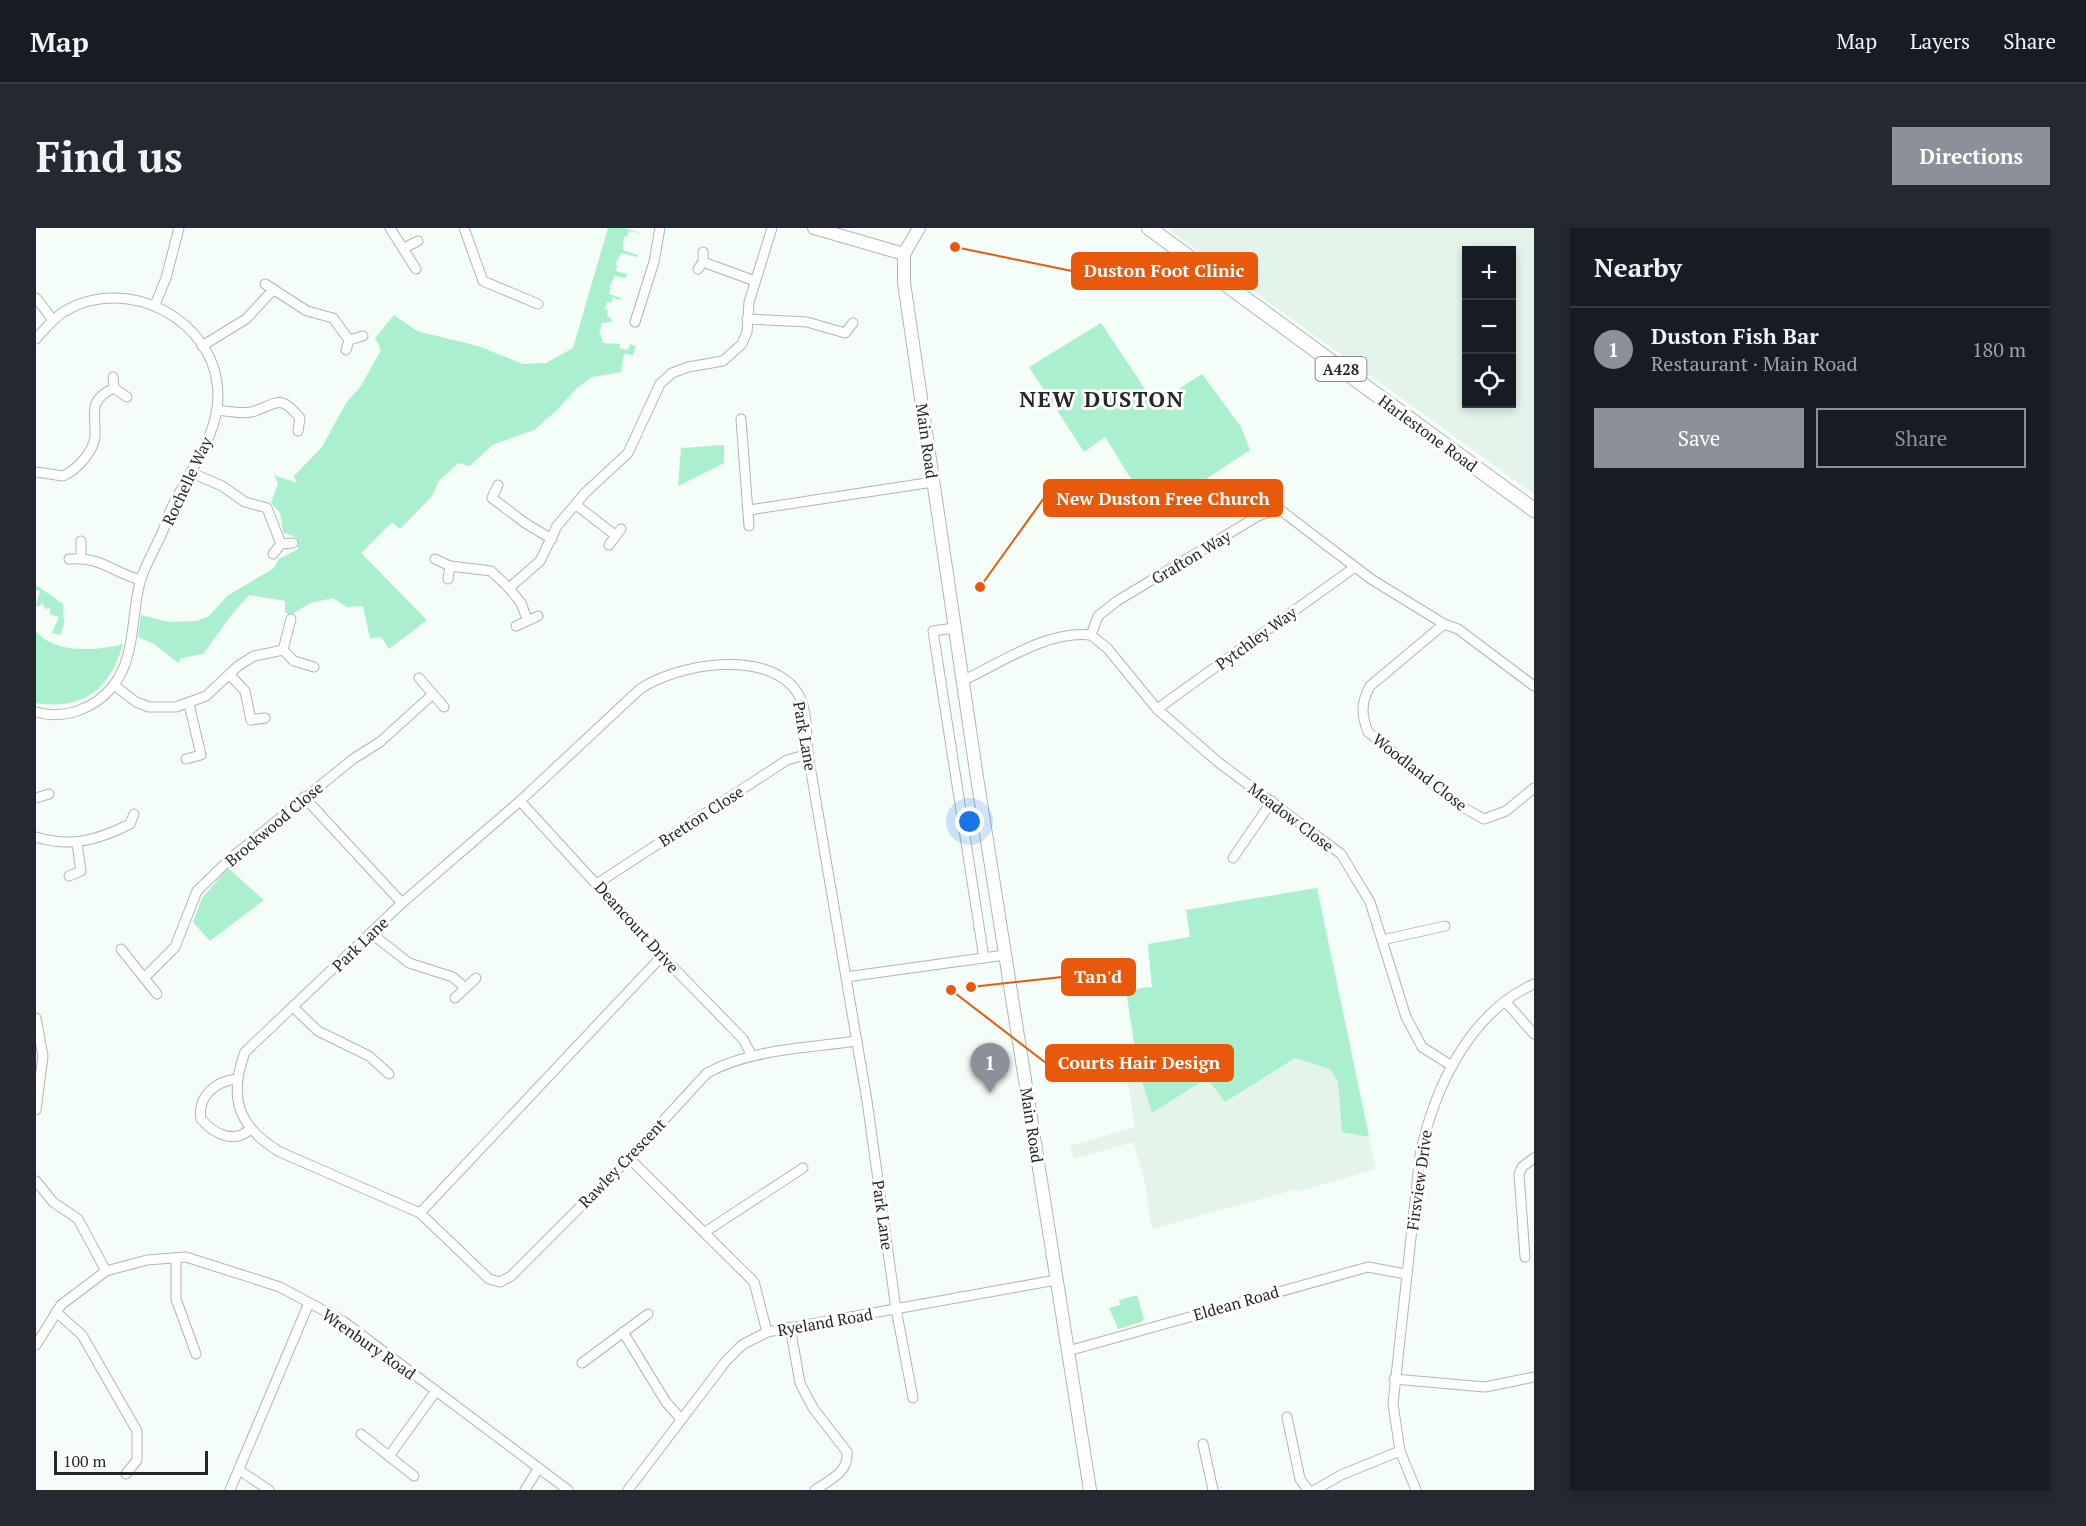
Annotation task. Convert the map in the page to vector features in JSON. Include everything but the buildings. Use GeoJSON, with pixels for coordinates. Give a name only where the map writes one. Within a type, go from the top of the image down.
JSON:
{"type":"FeatureCollection","features":[{"type":"Feature","properties":{"kind":"main road","name":"Harlestone Road"},"geometry":{"type":"LineString","coordinates":[[1149,228],[1534,510]]}},
{"type":"Feature","properties":{"kind":"street"},"geometry":{"type":"LineString","coordinates":[[155,305],[166,278],[179,228]]}},
{"type":"Feature","properties":{"kind":"street"},"geometry":{"type":"LineString","coordinates":[[390,228],[416,269]]}},
{"type":"Feature","properties":{"kind":"street"},"geometry":{"type":"LineString","coordinates":[[464,228],[469,248],[483,281],[538,304]]}},
{"type":"Feature","properties":{"kind":"street"},"geometry":{"type":"LineString","coordinates":[[635,322],[654,262],[660,228]]}},
{"type":"Feature","properties":{"kind":"street"},"geometry":{"type":"LineString","coordinates":[[509,588],[540,561],[557,526],[628,453],[660,384],[672,373],[688,366],[723,361],[742,344],[755,281],[772,228]]}},
{"type":"Feature","properties":{"kind":"street"},"geometry":{"type":"LineString","coordinates":[[814,228],[904,254],[919,228]]}},
{"type":"Feature","properties":{"kind":"street"},"geometry":{"type":"LineString","coordinates":[[404,248],[418,241]]}},
{"type":"Feature","properties":{"kind":"street","name":"Main Road"},"geometry":{"type":"LineString","coordinates":[[904,254],[904,283],[954,628],[1090,1490]]}},
{"type":"Feature","properties":{"kind":"street"},"geometry":{"type":"LineString","coordinates":[[701,261],[755,281]]}},
{"type":"Feature","properties":{"kind":"street"},"geometry":{"type":"LineString","coordinates":[[202,346],[246,319],[269,286],[307,311],[333,318],[349,340]]}},
{"type":"Feature","properties":{"kind":"street"},"geometry":{"type":"LineString","coordinates":[[36,298],[53,320]]}},
{"type":"Feature","properties":{"kind":"street","name":"Rochelle Way"},"geometry":{"type":"LineString","coordinates":[[36,339],[53,320],[66,310],[101,298],[119,298],[155,305],[182,321],[202,346],[214,371],[218,396],[216,410],[192,473],[172,507],[141,580],[134,608],[129,653],[114,685],[95,703],[71,713],[52,715],[36,712]]}},
{"type":"Feature","properties":{"kind":"street"},"geometry":{"type":"LineString","coordinates":[[747,319],[807,322],[845,333]]}},
{"type":"Feature","properties":{"kind":"street"},"geometry":{"type":"LineString","coordinates":[[843,344],[845,333],[853,323]]}},
{"type":"Feature","properties":{"kind":"street"},"geometry":{"type":"LineString","coordinates":[[349,340],[363,336]]}},
{"type":"Feature","properties":{"kind":"street"},"geometry":{"type":"LineString","coordinates":[[346,350],[349,340]]}},
{"type":"Feature","properties":{"kind":"street"},"geometry":{"type":"LineString","coordinates":[[113,377],[114,388]]}},
{"type":"Feature","properties":{"kind":"street"},"geometry":{"type":"LineString","coordinates":[[114,388],[127,397]]}},
{"type":"Feature","properties":{"kind":"street"},"geometry":{"type":"LineString","coordinates":[[36,472],[63,476],[78,466],[95,439],[95,405],[105,393],[114,388]]}},
{"type":"Feature","properties":{"kind":"street"},"geometry":{"type":"LineString","coordinates":[[216,410],[255,411],[273,401],[282,402],[290,405],[300,418],[298,430]]}},
{"type":"Feature","properties":{"kind":"street"},"geometry":{"type":"LineString","coordinates":[[300,418],[311,416]]}},
{"type":"Feature","properties":{"kind":"street"},"geometry":{"type":"LineString","coordinates":[[741,419],[749,526]]}},
{"type":"Feature","properties":{"kind":"street"},"geometry":{"type":"LineString","coordinates":[[192,473],[222,486],[245,502],[267,508],[281,544]]}},
{"type":"Feature","properties":{"kind":"street"},"geometry":{"type":"LineString","coordinates":[[748,510],[933,482]]}},
{"type":"Feature","properties":{"kind":"street"},"geometry":{"type":"LineString","coordinates":[[483,503],[492,498],[498,485]]}},
{"type":"Feature","properties":{"kind":"street"},"geometry":{"type":"LineString","coordinates":[[492,498],[525,523],[552,539]]}},
{"type":"Feature","properties":{"kind":"street"},"geometry":{"type":"LineString","coordinates":[[576,505],[618,532],[609,545]]}},
{"type":"Feature","properties":{"kind":"street","name":"Grafton Way"},"geometry":{"type":"LineString","coordinates":[[1091,634],[1098,616],[1117,602],[1269,510],[1279,508],[1355,567],[1444,624],[1458,629],[1534,686]]}},
{"type":"Feature","properties":{"kind":"street"},"geometry":{"type":"LineString","coordinates":[[81,541],[81,558]]}},
{"type":"Feature","properties":{"kind":"street"},"geometry":{"type":"LineString","coordinates":[[273,554],[281,544],[292,543]]}},
{"type":"Feature","properties":{"kind":"street"},"geometry":{"type":"LineString","coordinates":[[69,559],[81,558],[104,562],[122,575],[141,580]]}},
{"type":"Feature","properties":{"kind":"street"},"geometry":{"type":"LineString","coordinates":[[435,559],[450,566],[491,571],[521,603],[527,619]]}},
{"type":"Feature","properties":{"kind":"street"},"geometry":{"type":"LineString","coordinates":[[448,579],[450,566]]}},
{"type":"Feature","properties":{"kind":"street","name":"Pytchley Way"},"geometry":{"type":"LineString","coordinates":[[1157,710],[1355,567]]}},
{"type":"Feature","properties":{"kind":"street"},"geometry":{"type":"LineString","coordinates":[[516,626],[527,619],[538,616]]}},
{"type":"Feature","properties":{"kind":"street"},"geometry":{"type":"LineString","coordinates":[[284,650],[291,620]]}},
{"type":"Feature","properties":{"kind":"street","name":"Woodland Close"},"geometry":{"type":"LineString","coordinates":[[1444,624],[1370,686],[1361,714],[1368,732],[1459,805],[1484,819],[1506,811],[1534,788]]}},
{"type":"Feature","properties":{"kind":"street"},"geometry":{"type":"LineString","coordinates":[[954,628],[933,632],[984,958]]}},
{"type":"Feature","properties":{"kind":"street"},"geometry":{"type":"LineString","coordinates":[[962,681],[1047,641],[1077,633],[1091,634]]}},
{"type":"Feature","properties":{"kind":"street","name":"Meadow Close"},"geometry":{"type":"LineString","coordinates":[[1091,634],[1108,649],[1157,710],[1218,762],[1341,854],[1370,902],[1406,1017],[1422,1047],[1452,1066]]}},
{"type":"Feature","properties":{"kind":"street"},"geometry":{"type":"LineString","coordinates":[[114,685],[136,702],[149,707],[162,708],[189,704],[207,696],[254,656],[284,650]]}},
{"type":"Feature","properties":{"kind":"street"},"geometry":{"type":"LineString","coordinates":[[284,650],[294,661],[314,667]]}},
{"type":"Feature","properties":{"kind":"street","name":"Park Lane"},"geometry":{"type":"LineString","coordinates":[[353,1185],[280,1152],[262,1142],[250,1130],[236,1098],[237,1079],[245,1052],[372,934],[402,903],[520,801],[648,683],[701,667],[746,664],[767,670],[786,681],[800,698],[857,1041],[896,1309],[913,1398]]}},
{"type":"Feature","properties":{"kind":"street"},"geometry":{"type":"LineString","coordinates":[[230,675],[244,691],[251,720],[265,718]]}},
{"type":"Feature","properties":{"kind":"street"},"geometry":{"type":"LineString","coordinates":[[419,678],[444,707]]}},
{"type":"Feature","properties":{"kind":"street","name":"Brockwood Close"},"geometry":{"type":"LineString","coordinates":[[145,977],[175,947],[196,891],[231,858],[304,797],[353,759],[380,742],[432,695]]}},
{"type":"Feature","properties":{"kind":"street"},"geometry":{"type":"LineString","coordinates":[[186,759],[201,755],[189,704]]}},
{"type":"Feature","properties":{"kind":"street","name":"Bretton Close"},"geometry":{"type":"LineString","coordinates":[[598,883],[787,760],[808,754]]}},
{"type":"Feature","properties":{"kind":"street"},"geometry":{"type":"LineString","coordinates":[[954,763],[974,759]]}},
{"type":"Feature","properties":{"kind":"street"},"geometry":{"type":"LineString","coordinates":[[36,798],[49,794]]}},
{"type":"Feature","properties":{"kind":"street"},"geometry":{"type":"LineString","coordinates":[[304,797],[402,903]]}},
{"type":"Feature","properties":{"kind":"street","name":"Deancourt Drive"},"geometry":{"type":"LineString","coordinates":[[520,801],[598,883],[662,956],[743,1039],[752,1056]]}},
{"type":"Feature","properties":{"kind":"street"},"geometry":{"type":"LineString","coordinates":[[1233,858],[1272,801]]}},
{"type":"Feature","properties":{"kind":"street"},"geometry":{"type":"LineString","coordinates":[[36,837],[62,844],[76,844],[114,832],[130,824],[134,814]]}},
{"type":"Feature","properties":{"kind":"street"},"geometry":{"type":"LineString","coordinates":[[69,876],[81,871],[76,844]]}},
{"type":"Feature","properties":{"kind":"street"},"geometry":{"type":"LineString","coordinates":[[1382,940],[1445,926]]}},
{"type":"Feature","properties":{"kind":"street"},"geometry":{"type":"LineString","coordinates":[[372,934],[409,963],[453,977],[465,988]]}},
{"type":"Feature","properties":{"kind":"street"},"geometry":{"type":"LineString","coordinates":[[121,949],[157,994]]}},
{"type":"Feature","properties":{"kind":"street"},"geometry":{"type":"LineString","coordinates":[[846,977],[1005,955]]}},
{"type":"Feature","properties":{"kind":"street"},"geometry":{"type":"LineString","coordinates":[[420,1213],[662,956]]}},
{"type":"Feature","properties":{"kind":"street"},"geometry":{"type":"LineString","coordinates":[[455,998],[476,978]]}},
{"type":"Feature","properties":{"kind":"street","name":"Firsview Drive"},"geometry":{"type":"LineString","coordinates":[[1416,1490],[1400,1451],[1395,1425],[1394,1379],[1420,1155],[1427,1123],[1452,1066],[1485,1020],[1505,1001],[1534,984]]}},
{"type":"Feature","properties":{"kind":"street"},"geometry":{"type":"LineString","coordinates":[[1505,1001],[1534,1034]]}},
{"type":"Feature","properties":{"kind":"street"},"geometry":{"type":"LineString","coordinates":[[293,1007],[318,1031],[369,1056],[389,1074]]}},
{"type":"Feature","properties":{"kind":"street"},"geometry":{"type":"LineString","coordinates":[[36,1018],[44,1056],[36,1110]]}},
{"type":"Feature","properties":{"kind":"street","name":"Rawley Crescent"},"geometry":{"type":"LineString","coordinates":[[353,1185],[420,1213],[489,1279],[500,1282],[512,1276],[629,1158],[707,1073],[722,1065],[752,1056],[857,1041]]}},
{"type":"Feature","properties":{"kind":"street"},"geometry":{"type":"LineString","coordinates":[[237,1079],[221,1082],[206,1094],[199,1110],[201,1119],[214,1130],[233,1138],[239,1138],[250,1130]]}},
{"type":"Feature","properties":{"kind":"street"},"geometry":{"type":"LineString","coordinates":[[629,1158],[754,1282],[767,1332]]}},
{"type":"Feature","properties":{"kind":"street"},"geometry":{"type":"LineString","coordinates":[[1525,1257],[1519,1174],[1522,1167],[1534,1158]]}},
{"type":"Feature","properties":{"kind":"street"},"geometry":{"type":"LineString","coordinates":[[705,1232],[802,1168]]}},
{"type":"Feature","properties":{"kind":"street"},"geometry":{"type":"LineString","coordinates":[[37,1185],[53,1202],[78,1219],[106,1271]]}},
{"type":"Feature","properties":{"kind":"street","name":"Wrenbury Road"},"geometry":{"type":"LineString","coordinates":[[36,1345],[56,1312],[83,1286],[106,1271],[147,1260],[186,1257],[280,1287],[343,1321],[568,1490]]}},
{"type":"Feature","properties":{"kind":"street"},"geometry":{"type":"LineString","coordinates":[[176,1258],[176,1299],[196,1354]]}},
{"type":"Feature","properties":{"kind":"street","name":"Eldean Road"},"geometry":{"type":"LineString","coordinates":[[1068,1351],[1368,1267],[1406,1274]]}},
{"type":"Feature","properties":{"kind":"street","name":"Ryeland Road"},"geometry":{"type":"LineString","coordinates":[[628,1490],[726,1361],[742,1345],[767,1332],[1056,1280]]}},
{"type":"Feature","properties":{"kind":"street"},"geometry":{"type":"LineString","coordinates":[[230,1490],[309,1303]]}},
{"type":"Feature","properties":{"kind":"street"},"geometry":{"type":"LineString","coordinates":[[56,1312],[82,1335],[136,1431],[136,1460],[126,1474]]}},
{"type":"Feature","properties":{"kind":"street"},"geometry":{"type":"LineString","coordinates":[[582,1363],[648,1314]]}},
{"type":"Feature","properties":{"kind":"street"},"geometry":{"type":"LineString","coordinates":[[790,1327],[800,1383],[813,1408],[847,1452],[846,1465],[842,1471],[816,1490]]}},
{"type":"Feature","properties":{"kind":"street"},"geometry":{"type":"LineString","coordinates":[[623,1332],[666,1402],[681,1419]]}},
{"type":"Feature","properties":{"kind":"street"},"geometry":{"type":"LineString","coordinates":[[1394,1379],[1485,1387],[1534,1377]]}},
{"type":"Feature","properties":{"kind":"street"},"geometry":{"type":"LineString","coordinates":[[389,1456],[436,1391]]}},
{"type":"Feature","properties":{"kind":"street"},"geometry":{"type":"LineString","coordinates":[[1287,1417],[1300,1479],[1308,1490]]}},
{"type":"Feature","properties":{"kind":"street"},"geometry":{"type":"LineString","coordinates":[[361,1434],[414,1476]]}},
{"type":"Feature","properties":{"kind":"street"},"geometry":{"type":"LineString","coordinates":[[1203,1444],[1213,1490]]}},
{"type":"Feature","properties":{"kind":"street"},"geometry":{"type":"LineString","coordinates":[[1315,1490],[1341,1475],[1400,1451]]}},
{"type":"Feature","properties":{"kind":"street"},"geometry":{"type":"LineString","coordinates":[[525,1490],[538,1469]]}},
{"type":"Feature","properties":{"kind":"street"},"geometry":{"type":"LineString","coordinates":[[238,1470],[269,1490]]}},
{"type":"Feature","properties":{"kind":"shaded area"},"geometry":{"type":"Polygon","coordinates":[[[1167,228],[1534,228],[1534,494],[1195,249],[1167,228]]]}},
{"type":"Feature","properties":{"kind":"shaded area"},"geometry":{"type":"Polygon","coordinates":[[[1317,888],[1376,1169],[1152,1229],[1144,1179],[1133,1142],[1074,1159],[1070,1146],[1135,1127],[1124,1059],[1136,1055],[1126,990],[1152,987],[1148,944],[1190,937],[1186,910],[1317,888]]]}},
{"type":"Feature","properties":{"kind":"green space"},"geometry":{"type":"Polygon","coordinates":[[[608,228],[625,228],[641,233],[629,231],[627,237],[624,236],[623,250],[638,255],[638,257],[621,253],[615,265],[617,266],[616,271],[627,274],[625,278],[615,276],[609,288],[611,288],[609,294],[621,298],[620,300],[613,298],[611,303],[607,302],[605,309],[612,322],[601,323],[599,330],[603,343],[620,344],[619,348],[628,350],[630,344],[636,346],[633,355],[624,354],[621,372],[592,377],[577,388],[534,430],[492,445],[470,466],[458,463],[439,481],[432,496],[400,529],[392,522],[361,553],[427,620],[389,649],[381,637],[370,638],[363,606],[347,607],[333,598],[310,603],[291,615],[285,613],[285,601],[249,595],[203,654],[181,658],[178,663],[154,644],[138,637],[141,615],[169,622],[196,621],[209,616],[227,596],[274,568],[279,559],[298,549],[297,538],[283,532],[280,513],[271,503],[278,483],[274,475],[297,483],[294,476],[322,447],[346,403],[361,386],[381,350],[375,338],[394,315],[417,331],[478,346],[523,364],[546,363],[573,348],[608,228]]]}},
{"type":"Feature","properties":{"kind":"green space"},"geometry":{"type":"Polygon","coordinates":[[[1101,323],[1155,404],[1202,374],[1241,427],[1250,450],[1153,514],[1105,437],[1084,452],[1029,367],[1101,323]]]}},
{"type":"Feature","properties":{"kind":"green space"},"geometry":{"type":"Polygon","coordinates":[[[724,445],[724,463],[678,486],[681,448],[724,445]]]}},
{"type":"Feature","properties":{"kind":"green space"},"geometry":{"type":"Polygon","coordinates":[[[36,585],[63,604],[64,624],[60,635],[52,633],[59,617],[50,614],[50,608],[46,609],[42,603],[39,607],[36,605],[40,591],[36,590],[36,585]]]}},
{"type":"Feature","properties":{"kind":"green space"},"geometry":{"type":"Polygon","coordinates":[[[36,631],[53,644],[76,649],[123,644],[111,673],[92,693],[81,700],[68,703],[53,705],[36,703],[36,631]]]}},
{"type":"Feature","properties":{"kind":"green space"},"geometry":{"type":"Polygon","coordinates":[[[228,868],[264,900],[210,941],[193,922],[202,898],[228,868]]]}},
{"type":"Feature","properties":{"kind":"green space"},"geometry":{"type":"Polygon","coordinates":[[[1317,888],[1369,1137],[1342,1132],[1338,1081],[1330,1069],[1295,1058],[1225,1102],[1207,1078],[1152,1113],[1142,1081],[1128,1081],[1124,1059],[1136,1055],[1126,990],[1152,987],[1148,944],[1190,937],[1186,910],[1317,888]]]}},
{"type":"Feature","properties":{"kind":"green space"},"geometry":{"type":"Polygon","coordinates":[[[1137,1295],[1144,1319],[1118,1329],[1109,1308],[1120,1305],[1119,1300],[1137,1295]]]}},
{"type":"Feature","properties":{"kind":"place","name":"Duston Foot Clinic"},"geometry":{"type":"Point","coordinates":[955,247]}},
{"type":"Feature","properties":{"kind":"place","name":"New Duston Free Church"},"geometry":{"type":"Point","coordinates":[980,587]}},
{"type":"Feature","properties":{"kind":"place","name":"Tan'd"},"geometry":{"type":"Point","coordinates":[971,987]}},
{"type":"Feature","properties":{"kind":"place","name":"Courts Hair Design"},"geometry":{"type":"Point","coordinates":[951,990]}},
{"type":"Feature","properties":{"kind":"place","name":"Duston Fish Bar"},"geometry":{"type":"Point","coordinates":[990,1093]}},
{"type":"Feature","properties":{"kind":"district","name":"NEW DUSTON"},"geometry":{"type":"Point","coordinates":[1102,398]}}]}
